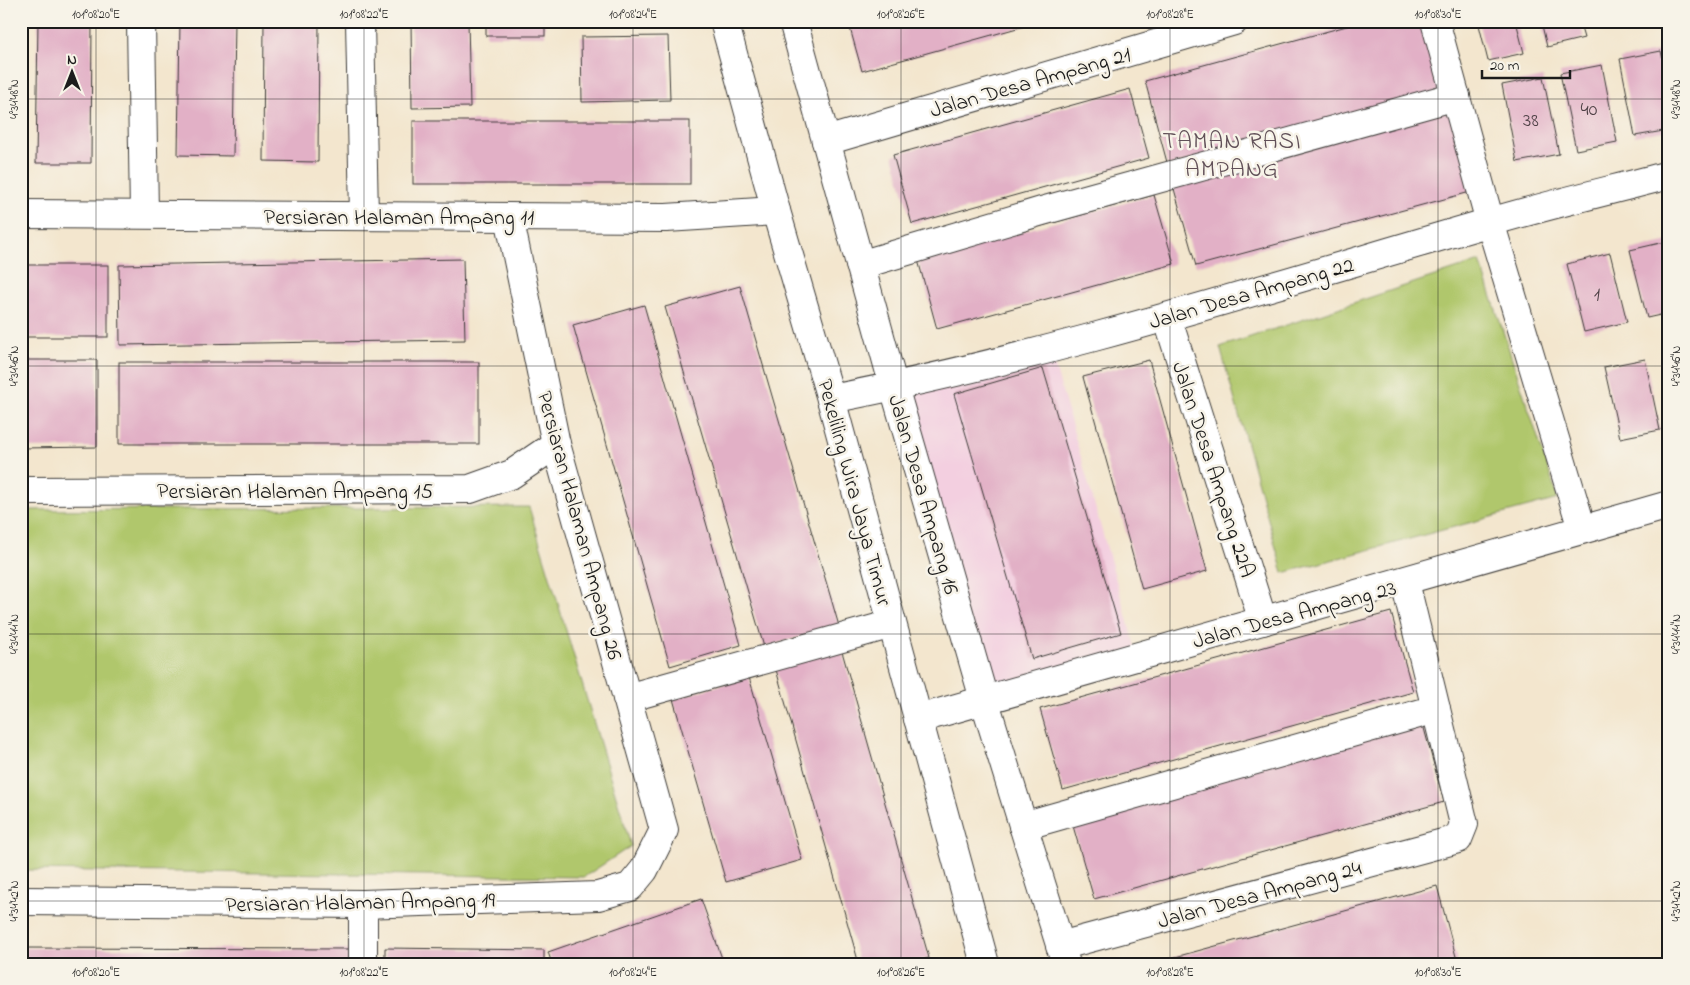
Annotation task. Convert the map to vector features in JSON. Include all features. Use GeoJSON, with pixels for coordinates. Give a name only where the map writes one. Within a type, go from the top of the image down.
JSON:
{"type":"FeatureCollection","features":[{"type":"Feature","properties":{"kind":"street"},"geometry":{"type":"LineString","coordinates":[[140,21],[144,214]]}},
{"type":"Feature","properties":{"kind":"street"},"geometry":{"type":"LineString","coordinates":[[360,21],[364,216]]}},
{"type":"Feature","properties":{"kind":"street","name":"Pekeliling Wira Jaya Timur"},"geometry":{"type":"LineString","coordinates":[[724,21],[776,211],[831,399],[985,964]]}},
{"type":"Feature","properties":{"kind":"street","name":"Jalan Desa Ampang 16"},"geometry":{"type":"LineString","coordinates":[[793,21],[894,387],[984,699],[1063,955]]}},
{"type":"Feature","properties":{"kind":"street","name":"Jalan Desa Ampang 21"},"geometry":{"type":"LineString","coordinates":[[826,141],[1234,21]]}},
{"type":"Feature","properties":{"kind":"street"},"geometry":{"type":"LineString","coordinates":[[1435,21],[1490,222],[1582,529]]}},
{"type":"Feature","properties":{"kind":"street"},"geometry":{"type":"LineString","coordinates":[[860,265],[1042,211],[1456,96]]}},
{"type":"Feature","properties":{"kind":"street","name":"Jalan Desa Ampang 22"},"geometry":{"type":"LineString","coordinates":[[831,399],[894,387],[1167,317],[1490,222],[1669,175]]}},
{"type":"Feature","properties":{"kind":"street","name":"Persiaran Halaman Ampang 11"},"geometry":{"type":"LineString","coordinates":[[21,214],[666,218],[776,211]]}},
{"type":"Feature","properties":{"kind":"street","name":"Persiaran Halaman Ampang 26"},"geometry":{"type":"LineString","coordinates":[[509,217],[556,444],[664,830]]}},
{"type":"Feature","properties":{"kind":"street","name":"Jalan Desa Ampang 22A"},"geometry":{"type":"LineString","coordinates":[[1167,317],[1263,621]]}},
{"type":"Feature","properties":{"kind":"street","name":"Persiaran Halaman Ampang 15"},"geometry":{"type":"LineString","coordinates":[[21,491],[470,489],[512,474],[556,444]]}},
{"type":"Feature","properties":{"kind":"street","name":"Jalan Desa Ampang 23"},"geometry":{"type":"LineString","coordinates":[[918,719],[1405,582],[1669,505]]}},
{"type":"Feature","properties":{"kind":"street"},"geometry":{"type":"LineString","coordinates":[[1023,826],[1436,709],[1405,582]]}},
{"type":"Feature","properties":{"kind":"street"},"geometry":{"type":"LineString","coordinates":[[627,698],[892,624]]}},
{"type":"Feature","properties":{"kind":"street","name":"Jalan Desa Ampang 24"},"geometry":{"type":"LineString","coordinates":[[1063,955],[1458,839],[1464,824],[1436,709]]}},
{"type":"Feature","properties":{"kind":"street","name":"Persiaran Halaman Ampang 19"},"geometry":{"type":"LineString","coordinates":[[21,901],[363,904],[598,896],[630,888],[644,870],[664,830]]}},
{"type":"Feature","properties":{"kind":"street"},"geometry":{"type":"LineString","coordinates":[[363,904],[363,964]]}},
{"type":"Feature","properties":{"kind":"shaded area"},"geometry":{"type":"Polygon","coordinates":[[[1050,349],[1136,650],[988,692],[902,391],[1050,349]]]}},
{"type":"Feature","properties":{"kind":"green space"},"geometry":{"type":"Polygon","coordinates":[[[1480,261],[1558,499],[1283,573],[1220,347],[1480,261]]]}},
{"type":"Feature","properties":{"kind":"green space"},"geometry":{"type":"Polygon","coordinates":[[[529,507],[631,846],[584,877],[21,870],[21,510],[529,507]]]}},
{"type":"Feature","properties":{"kind":"building"},"geometry":{"type":"Polygon","coordinates":[[[38,21],[92,21],[91,163],[36,163],[38,21]]]}},
{"type":"Feature","properties":{"kind":"building"},"geometry":{"type":"Polygon","coordinates":[[[180,21],[235,21],[233,156],[178,155],[180,21]]]}},
{"type":"Feature","properties":{"kind":"building"},"geometry":{"type":"Polygon","coordinates":[[[264,21],[319,21],[318,162],[263,161],[264,21]]]}},
{"type":"Feature","properties":{"kind":"building"},"geometry":{"type":"Polygon","coordinates":[[[411,21],[468,21],[470,107],[412,108],[411,21]]]}},
{"type":"Feature","properties":{"kind":"building"},"geometry":{"type":"Polygon","coordinates":[[[486,21],[545,21],[545,36],[486,36],[486,21]]]}},
{"type":"Feature","properties":{"kind":"building"},"geometry":{"type":"Polygon","coordinates":[[[848,21],[1039,21],[1039,22],[862,71],[848,21]]]}},
{"type":"Feature","properties":{"kind":"building"},"geometry":{"type":"Polygon","coordinates":[[[1365,21],[1428,21],[1447,90],[1168,166],[1145,81],[1365,21]]]}},
{"type":"Feature","properties":{"kind":"building"},"geometry":{"type":"Polygon","coordinates":[[[1478,21],[1516,21],[1524,53],[1488,61],[1478,21]]]}},
{"type":"Feature","properties":{"kind":"building"},"geometry":{"type":"Polygon","coordinates":[[[1541,21],[1579,21],[1584,38],[1547,47],[1541,21]]]}},
{"type":"Feature","properties":{"kind":"building"},"geometry":{"type":"Polygon","coordinates":[[[668,36],[670,100],[582,102],[581,37],[668,36]]]}},
{"type":"Feature","properties":{"kind":"building"},"geometry":{"type":"Polygon","coordinates":[[[1661,51],[1669,88],[1669,130],[1635,136],[1620,59],[1661,51]]]}},
{"type":"Feature","properties":{"kind":"building"},"geometry":{"type":"Polygon","coordinates":[[[1602,65],[1617,142],[1576,150],[1560,73],[1602,65]]]}},
{"type":"Feature","properties":{"kind":"building"},"geometry":{"type":"Polygon","coordinates":[[[1543,77],[1559,154],[1517,162],[1502,85],[1543,77]]]}},
{"type":"Feature","properties":{"kind":"building"},"geometry":{"type":"Polygon","coordinates":[[[1130,89],[1149,158],[912,224],[893,155],[1130,89]]]}},
{"type":"Feature","properties":{"kind":"building"},"geometry":{"type":"Polygon","coordinates":[[[1451,105],[1474,191],[1196,266],[1172,182],[1451,105]]]}},
{"type":"Feature","properties":{"kind":"building"},"geometry":{"type":"Polygon","coordinates":[[[413,121],[690,121],[690,184],[413,184],[413,121]]]}},
{"type":"Feature","properties":{"kind":"building"},"geometry":{"type":"Polygon","coordinates":[[[1154,195],[1174,264],[937,329],[918,260],[1154,195]]]}},
{"type":"Feature","properties":{"kind":"building"},"geometry":{"type":"Polygon","coordinates":[[[1669,241],[1669,313],[1647,318],[1630,250],[1669,241]]]}},
{"type":"Feature","properties":{"kind":"building"},"geometry":{"type":"Polygon","coordinates":[[[1610,253],[1627,322],[1584,332],[1567,264],[1610,253]]]}},
{"type":"Feature","properties":{"kind":"building"},"geometry":{"type":"Polygon","coordinates":[[[463,259],[465,340],[120,345],[119,265],[463,259]]]}},
{"type":"Feature","properties":{"kind":"building"},"geometry":{"type":"Polygon","coordinates":[[[21,265],[108,265],[108,337],[21,337],[21,265]]]}},
{"type":"Feature","properties":{"kind":"building"},"geometry":{"type":"Polygon","coordinates":[[[740,286],[839,626],[764,647],[665,307],[740,286]]]}},
{"type":"Feature","properties":{"kind":"building"},"geometry":{"type":"Polygon","coordinates":[[[644,305],[741,645],[670,666],[573,325],[644,305]]]}},
{"type":"Feature","properties":{"kind":"building"},"geometry":{"type":"Polygon","coordinates":[[[1645,359],[1660,430],[1620,438],[1604,367],[1645,359]]]}},
{"type":"Feature","properties":{"kind":"building"},"geometry":{"type":"Polygon","coordinates":[[[21,360],[97,360],[97,447],[21,448],[21,360]]]}},
{"type":"Feature","properties":{"kind":"building"},"geometry":{"type":"Polygon","coordinates":[[[1149,360],[1207,571],[1142,589],[1083,377],[1149,360]]]}},
{"type":"Feature","properties":{"kind":"building"},"geometry":{"type":"Polygon","coordinates":[[[119,362],[479,362],[479,444],[119,444],[119,362]]]}},
{"type":"Feature","properties":{"kind":"building"},"geometry":{"type":"Polygon","coordinates":[[[1043,368],[1121,633],[1032,659],[954,394],[1043,368]]]}},
{"type":"Feature","properties":{"kind":"building"},"geometry":{"type":"Polygon","coordinates":[[[1391,612],[1413,692],[1063,790],[1040,709],[1391,612]]]}},
{"type":"Feature","properties":{"kind":"building"},"geometry":{"type":"Polygon","coordinates":[[[841,648],[929,958],[909,964],[859,964],[775,666],[841,648]]]}},
{"type":"Feature","properties":{"kind":"building"},"geometry":{"type":"Polygon","coordinates":[[[749,677],[802,860],[726,882],[673,699],[749,677]]]}},
{"type":"Feature","properties":{"kind":"building"},"geometry":{"type":"Polygon","coordinates":[[[1422,721],[1444,802],[1094,899],[1071,819],[1422,721]]]}},
{"type":"Feature","properties":{"kind":"building"},"geometry":{"type":"Polygon","coordinates":[[[1437,886],[1458,964],[1153,964],[1153,963],[1437,886]]]}},
{"type":"Feature","properties":{"kind":"building"},"geometry":{"type":"Polygon","coordinates":[[[701,899],[724,964],[552,964],[548,952],[701,899]]]}},
{"type":"Feature","properties":{"kind":"building"},"geometry":{"type":"Polygon","coordinates":[[[21,948],[354,949],[354,964],[21,964],[21,948]]]}},
{"type":"Feature","properties":{"kind":"building"},"geometry":{"type":"Polygon","coordinates":[[[385,948],[544,950],[544,964],[385,964],[385,948]]]}},
{"type":"Feature","properties":{"kind":"district","name":"TAMAN RASI AMPANG"},"geometry":{"type":"Point","coordinates":[1232,154]}}]}
